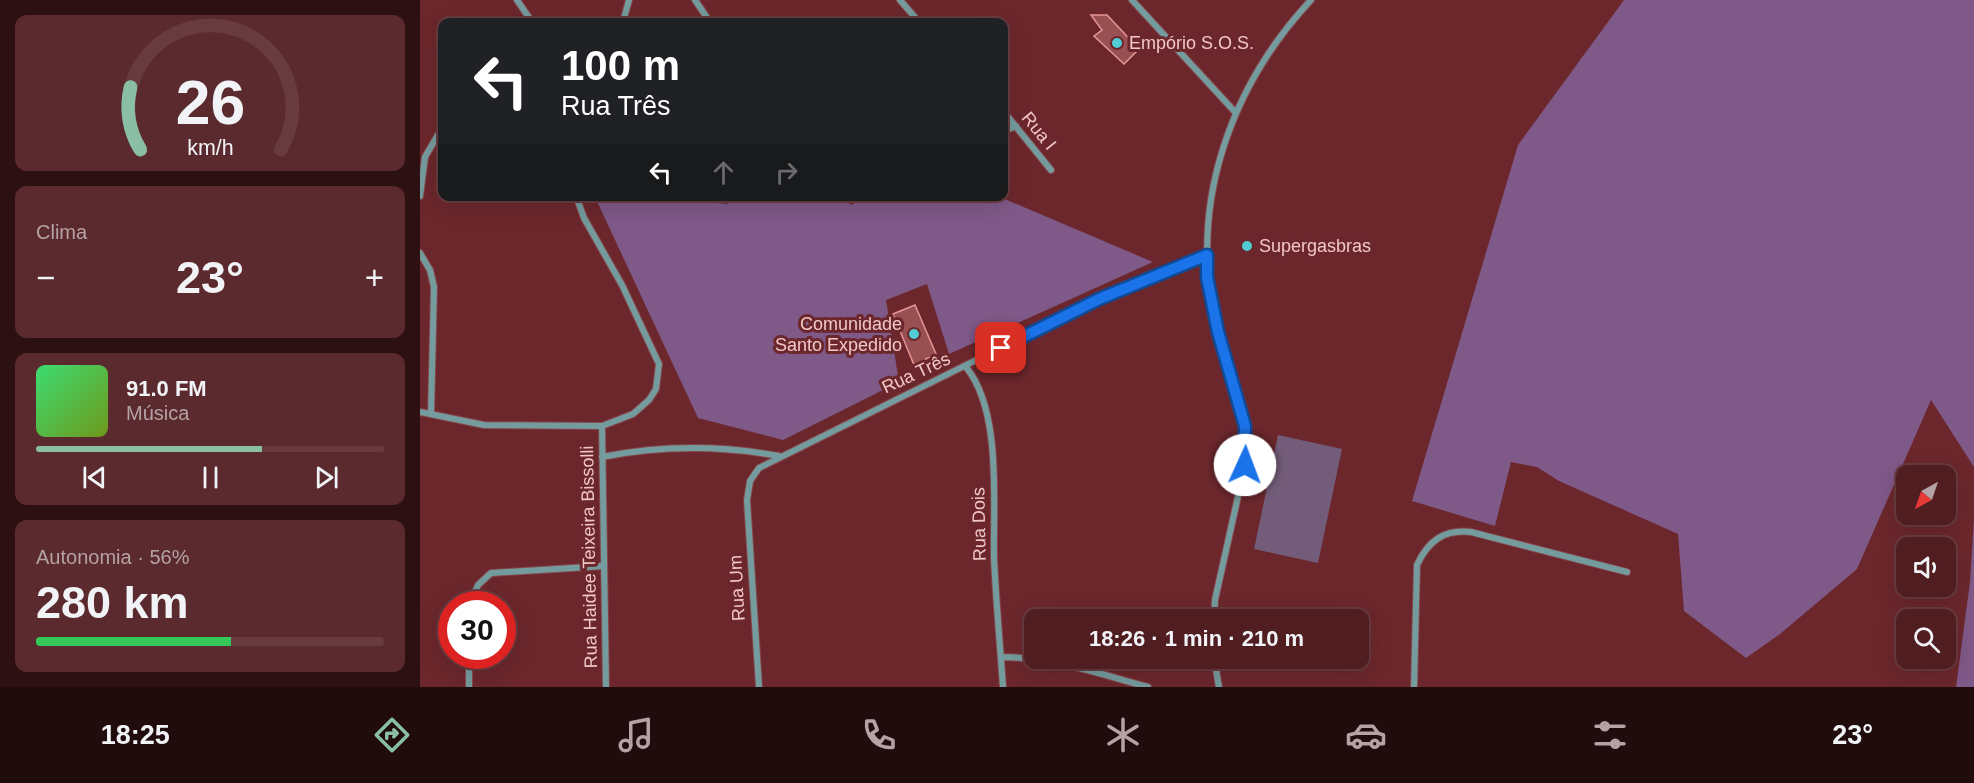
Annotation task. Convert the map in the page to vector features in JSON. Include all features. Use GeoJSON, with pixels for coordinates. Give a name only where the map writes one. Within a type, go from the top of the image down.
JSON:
{"type":"FeatureCollection","features":[{"type":"Feature","properties":{"kind":"street"},"geometry":{"type":"LineString","coordinates":[[517,0],[529,18]]}},
{"type":"Feature","properties":{"kind":"street"},"geometry":{"type":"LineString","coordinates":[[624,18],[629,0]]}},
{"type":"Feature","properties":{"kind":"street"},"geometry":{"type":"LineString","coordinates":[[695,0],[707,18]]}},
{"type":"Feature","properties":{"kind":"street"},"geometry":{"type":"LineString","coordinates":[[900,0],[916,18]]}},
{"type":"Feature","properties":{"kind":"street"},"geometry":{"type":"LineString","coordinates":[[1132,0],[1235,112]]}},
{"type":"Feature","properties":{"kind":"street"},"geometry":{"type":"LineString","coordinates":[[1215,609],[1245,465],[1246,443],[1245,426],[1210,297],[1207,255],[1212,194],[1224,142],[1250,81],[1290,22],[1311,0]]}},
{"type":"Feature","properties":{"kind":"street","name":"Rua I"},"geometry":{"type":"LineString","coordinates":[[1008,117],[1051,170]]}},
{"type":"Feature","properties":{"kind":"street"},"geometry":{"type":"LineString","coordinates":[[1008,129],[1016,126]]}},
{"type":"Feature","properties":{"kind":"street"},"geometry":{"type":"LineString","coordinates":[[420,196],[425,157],[438,135]]}},
{"type":"Feature","properties":{"kind":"street"},"geometry":{"type":"LineString","coordinates":[[420,412],[484,424],[602,426],[633,414],[649,400],[656,389],[659,364],[622,285],[584,218],[578,201]]}},
{"type":"Feature","properties":{"kind":"street"},"geometry":{"type":"LineString","coordinates":[[420,253],[430,270],[434,287],[431,414]]}},
{"type":"Feature","properties":{"kind":"street","name":"Rua Três"},"geometry":{"type":"LineString","coordinates":[[749,488],[756,471],[779,456],[966,367],[1099,299],[1207,255]]}},
{"type":"Feature","properties":{"kind":"street","name":"Rua Dois"},"geometry":{"type":"LineString","coordinates":[[966,367],[981,389],[987,411],[994,488],[994,559],[1003,687]]}},
{"type":"Feature","properties":{"kind":"street","name":"Rua Haidee Teixeira Bissolli"},"geometry":{"type":"LineString","coordinates":[[602,426],[606,687]]}},
{"type":"Feature","properties":{"kind":"street"},"geometry":{"type":"LineString","coordinates":[[602,457],[666,447],[712,448],[779,456]]}},
{"type":"Feature","properties":{"kind":"street","name":"Rua Um"},"geometry":{"type":"LineString","coordinates":[[749,488],[752,613],[759,687]]}},
{"type":"Feature","properties":{"kind":"street"},"geometry":{"type":"LineString","coordinates":[[1414,687],[1417,565],[1424,550],[1432,541],[1457,530],[1471,532],[1627,572]]}},
{"type":"Feature","properties":{"kind":"street"},"geometry":{"type":"LineString","coordinates":[[474,591],[485,576],[499,571],[604,566]]}},
{"type":"Feature","properties":{"kind":"street"},"geometry":{"type":"LineString","coordinates":[[1001,657],[1025,657],[1047,661],[1148,687]]}},
{"type":"Feature","properties":{"kind":"street"},"geometry":{"type":"LineString","coordinates":[[469,669],[470,687]]}},
{"type":"Feature","properties":{"kind":"street"},"geometry":{"type":"LineString","coordinates":[[1216,669],[1219,687]]}},
{"type":"Feature","properties":{"kind":"shaded area"},"geometry":{"type":"Polygon","coordinates":[[[1624,0],[1974,0],[1974,467],[1931,400],[1903,465],[1896,465],[1896,480],[1857,569],[1780,634],[1746,658],[1684,611],[1678,534],[1559,481],[1537,467],[1511,462],[1495,526],[1412,501],[1518,145],[1624,0]]]}},
{"type":"Feature","properties":{"kind":"shaded area"},"geometry":{"type":"Polygon","coordinates":[[[1008,200],[1153,262],[949,354],[927,284],[886,300],[899,382],[783,440],[698,418],[597,201],[698,201],[728,204],[728,201],[844,201],[852,205],[856,201],[1008,200]]]}},
{"type":"Feature","properties":{"kind":"shaded area"},"geometry":{"type":"Polygon","coordinates":[[[1278,435],[1342,449],[1318,563],[1254,549],[1278,435]]]}},
{"type":"Feature","properties":{"kind":"shaded area"},"geometry":{"type":"Polygon","coordinates":[[[1974,519],[1974,687],[1956,687],[1970,582],[1974,519]]]}},
{"type":"Feature","properties":{"kind":"building","name":"Empório S.O.S."},"geometry":{"type":"Polygon","coordinates":[[[1091,15],[1107,15],[1139,49],[1124,64],[1094,36],[1102,30],[1091,15]]]}},
{"type":"Feature","properties":{"kind":"building","name":"Comunidade Santo Expedido"},"geometry":{"type":"Polygon","coordinates":[[[915,305],[936,354],[914,365],[893,314],[915,305]]]}},
{"type":"Feature","properties":{"kind":"place","name":"Empório S.O.S."},"geometry":{"type":"Point","coordinates":[1117,43]}},
{"type":"Feature","properties":{"kind":"place","name":"Supergasbras"},"geometry":{"type":"Point","coordinates":[1247,246]}},
{"type":"Feature","properties":{"kind":"place","name":"Comunidade Santo Expedido"},"geometry":{"type":"Point","coordinates":[914,334]}},
{"type":"Feature","properties":{"kind":"route"},"geometry":{"type":"LineString","coordinates":[[1001,348],[1099,299],[1207,255],[1210,297],[1245,426],[1245,465]]}}]}
